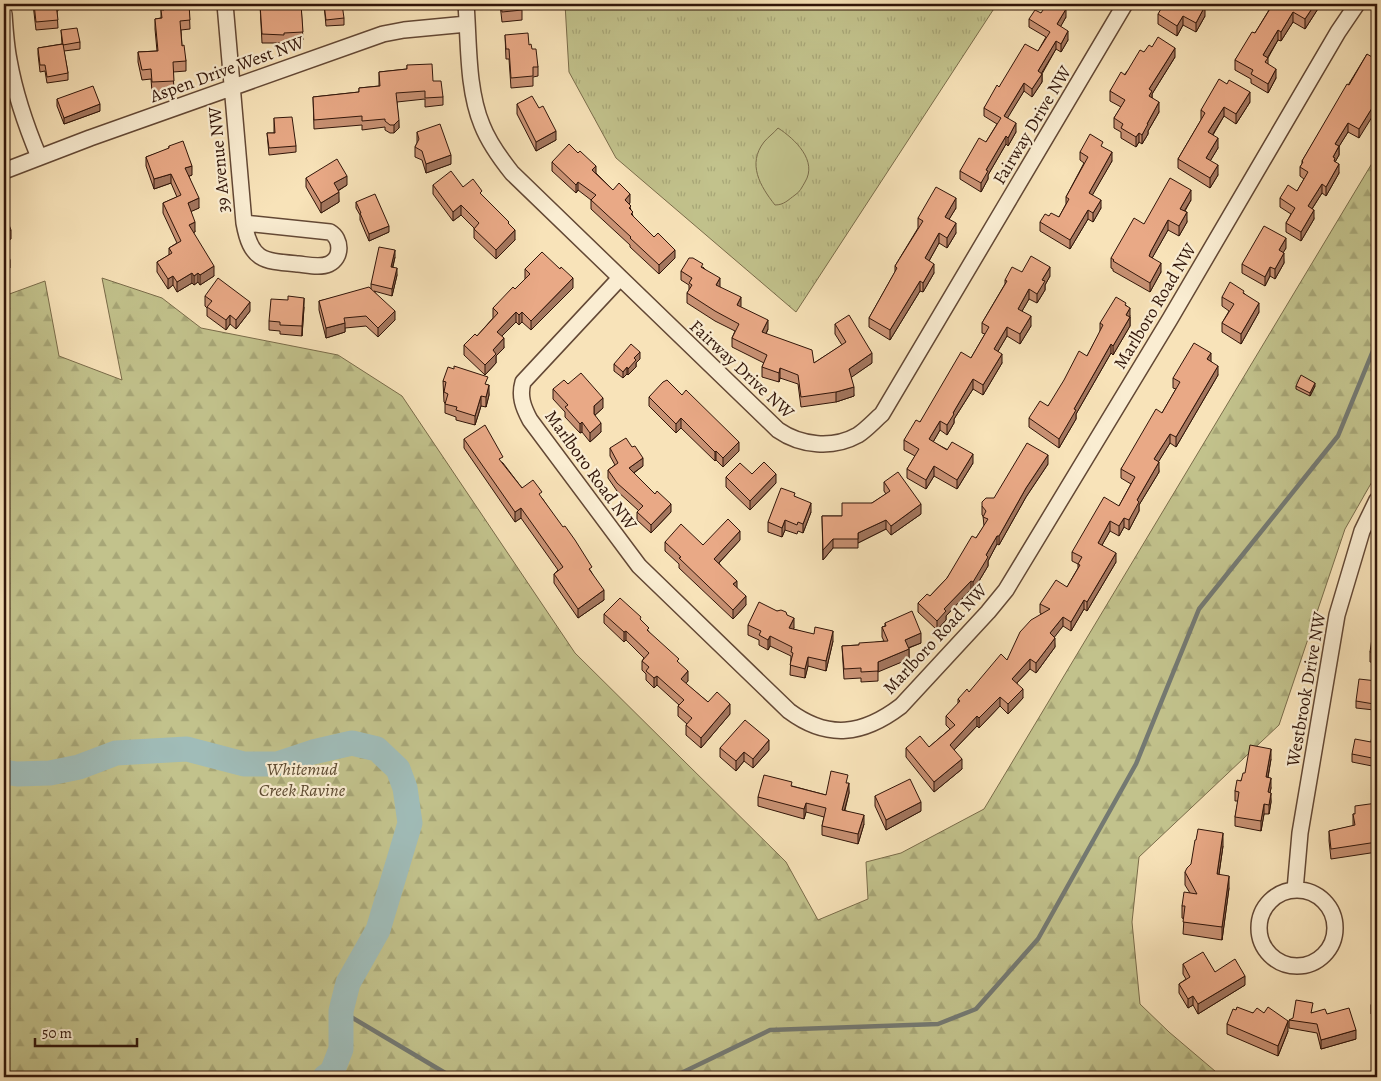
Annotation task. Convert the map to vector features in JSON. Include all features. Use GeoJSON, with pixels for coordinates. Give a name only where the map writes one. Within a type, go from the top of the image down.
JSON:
{"type":"FeatureCollection","features":[{"type":"Feature","properties":{"kind":"street","name":"39 Avenue NW"},"geometry":{"type":"LineString","coordinates":[[225,4],[244,223],[250,247],[259,256],[270,261],[323,265],[330,264],[338,255],[339,242],[330,232],[244,223]]}},
{"type":"Feature","properties":{"kind":"street","name":"Fairway Drive NW"},"geometry":{"type":"LineString","coordinates":[[466,4],[474,98],[481,124],[494,149],[512,173],[778,430],[786,436],[802,442],[826,444],[842,441],[859,434],[882,414],[1125,4]]}},
{"type":"Feature","properties":{"kind":"street","name":"Marlboro Road NW"},"geometry":{"type":"LineString","coordinates":[[620,278],[524,382],[521,389],[521,397],[530,420],[639,566],[789,711],[808,724],[822,729],[842,731],[865,727],[889,716],[901,706],[1006,590],[1170,319],[1338,32],[1357,4]]}},
{"type":"Feature","properties":{"kind":"street"},"geometry":{"type":"LineString","coordinates":[[4,14],[8,59],[13,80],[39,157]]}},
{"type":"Feature","properties":{"kind":"street","name":"Aspen Drive West NW"},"geometry":{"type":"LineString","coordinates":[[4,171],[383,34],[467,24]]}},
{"type":"Feature","properties":{"kind":"street","name":"Westbrook Drive NW"},"geometry":{"type":"LineString","coordinates":[[1295,890],[1300,833],[1337,615],[1362,531],[1377,500]]}},
{"type":"Feature","properties":{"kind":"street"},"geometry":{"type":"LineString","coordinates":[[1295,890],[1308,891],[1319,897],[1328,905],[1334,916],[1336,929],[1334,941],[1328,952],[1308,966],[1295,967],[1283,964],[1272,957],[1264,947],[1260,935],[1260,922],[1264,910],[1272,900],[1283,893],[1295,890]]}},
{"type":"Feature","properties":{"kind":"green space"},"geometry":{"type":"Polygon","coordinates":[[[565,4],[997,4],[796,312],[616,158],[569,72],[565,4]]]}},
{"type":"Feature","properties":{"kind":"green space"},"geometry":{"type":"Polygon","coordinates":[[[778,128],[803,151],[809,166],[808,174],[800,191],[786,202],[775,205],[760,183],[756,158],[764,142],[778,128]]]}},
{"type":"Feature","properties":{"kind":"green space","name":"Whitemud Creek Ravine"},"geometry":{"type":"Polygon","coordinates":[[[1377,155],[1377,473],[1345,529],[1279,725],[1139,857],[1132,922],[1140,1004],[1169,1032],[1222,1077],[4,1077],[4,296],[45,281],[59,356],[122,380],[102,278],[162,298],[201,328],[338,355],[402,396],[575,653],[786,862],[818,920],[868,899],[866,862],[901,853],[984,809],[1377,155]]]}},
{"type":"Feature","properties":{"kind":"building"},"geometry":{"type":"Polygon","coordinates":[[[34,4],[56,4],[58,20],[36,22],[34,4]]]}},
{"type":"Feature","properties":{"kind":"building"},"geometry":{"type":"Polygon","coordinates":[[[164,4],[189,4],[190,20],[180,21],[182,46],[184,45],[186,61],[173,62],[174,81],[152,82],[151,69],[142,70],[138,52],[158,51],[155,19],[162,18],[161,10],[164,10],[164,4]]]}},
{"type":"Feature","properties":{"kind":"building"},"geometry":{"type":"Polygon","coordinates":[[[260,4],[301,4],[303,32],[284,33],[284,35],[262,34],[260,4]]]}},
{"type":"Feature","properties":{"kind":"building"},"geometry":{"type":"Polygon","coordinates":[[[324,4],[342,4],[344,18],[326,20],[324,4]]]}},
{"type":"Feature","properties":{"kind":"building"},"geometry":{"type":"Polygon","coordinates":[[[501,4],[522,4],[522,10],[502,12],[501,4]]]}},
{"type":"Feature","properties":{"kind":"building"},"geometry":{"type":"Polygon","coordinates":[[[1047,4],[1059,4],[1066,9],[1057,24],[1068,31],[1061,44],[1056,41],[1038,71],[1042,74],[1032,89],[1024,83],[1004,116],[1016,123],[986,170],[988,171],[981,183],[960,171],[979,138],[986,142],[1001,118],[984,108],[997,85],[999,87],[1025,44],[1038,51],[1050,32],[1029,19],[1035,10],[1041,13],[1047,4]]]}},
{"type":"Feature","properties":{"kind":"building"},"geometry":{"type":"Polygon","coordinates":[[[1164,4],[1202,4],[1205,6],[1196,23],[1183,16],[1177,26],[1158,14],[1164,4]]]}},
{"type":"Feature","properties":{"kind":"building"},"geometry":{"type":"Polygon","coordinates":[[[1273,4],[1315,4],[1305,19],[1293,12],[1281,32],[1278,30],[1263,55],[1268,58],[1265,62],[1276,69],[1268,84],[1251,74],[1253,70],[1235,60],[1252,32],[1255,33],[1273,4]]]}},
{"type":"Feature","properties":{"kind":"building"},"geometry":{"type":"Polygon","coordinates":[[[77,28],[80,42],[63,45],[61,30],[77,28]]]}},
{"type":"Feature","properties":{"kind":"building"},"geometry":{"type":"Polygon","coordinates":[[[528,33],[529,45],[531,44],[532,49],[536,49],[538,67],[533,67],[533,76],[511,78],[509,49],[506,49],[505,35],[528,33]]]}},
{"type":"Feature","properties":{"kind":"building"},"geometry":{"type":"Polygon","coordinates":[[[1158,37],[1175,48],[1149,89],[1152,91],[1149,96],[1159,102],[1142,135],[1139,133],[1136,137],[1121,128],[1123,124],[1114,118],[1125,100],[1110,91],[1121,72],[1125,75],[1140,50],[1144,52],[1149,45],[1152,47],[1158,37]]]}},
{"type":"Feature","properties":{"kind":"building"},"geometry":{"type":"Polygon","coordinates":[[[63,44],[68,73],[47,77],[45,65],[40,65],[38,48],[63,44]]]}},
{"type":"Feature","properties":{"kind":"building"},"geometry":{"type":"Polygon","coordinates":[[[1367,54],[1377,60],[1377,100],[1359,129],[1348,123],[1335,144],[1339,146],[1333,157],[1335,158],[1334,161],[1339,164],[1326,187],[1322,184],[1308,206],[1314,210],[1301,232],[1286,223],[1295,208],[1280,198],[1288,185],[1297,191],[1308,172],[1300,167],[1302,161],[1347,84],[1349,85],[1367,54]]]}},
{"type":"Feature","properties":{"kind":"building"},"geometry":{"type":"Polygon","coordinates":[[[432,64],[433,81],[441,81],[443,97],[425,98],[425,91],[396,93],[399,120],[394,125],[390,125],[385,119],[362,121],[362,116],[314,120],[313,97],[359,92],[359,88],[380,86],[379,72],[407,69],[407,65],[432,64]]]}},
{"type":"Feature","properties":{"kind":"building"},"geometry":{"type":"Polygon","coordinates":[[[1219,79],[1227,84],[1229,80],[1250,92],[1236,114],[1224,107],[1208,132],[1218,138],[1206,158],[1218,165],[1210,178],[1178,159],[1205,113],[1201,110],[1219,79]]]}},
{"type":"Feature","properties":{"kind":"building"},"geometry":{"type":"Polygon","coordinates":[[[93,86],[100,104],[64,118],[57,99],[93,86]]]}},
{"type":"Feature","properties":{"kind":"building"},"geometry":{"type":"Polygon","coordinates":[[[532,96],[539,108],[543,106],[556,131],[536,142],[517,104],[532,96]]]}},
{"type":"Feature","properties":{"kind":"building"},"geometry":{"type":"Polygon","coordinates":[[[292,117],[296,146],[269,148],[267,133],[275,133],[274,118],[292,117]]]}},
{"type":"Feature","properties":{"kind":"building"},"geometry":{"type":"Polygon","coordinates":[[[440,124],[451,155],[426,164],[422,151],[415,147],[419,139],[417,132],[440,124]]]}},
{"type":"Feature","properties":{"kind":"building"},"geometry":{"type":"Polygon","coordinates":[[[1090,134],[1103,142],[1101,146],[1112,152],[1089,193],[1101,200],[1093,213],[1088,210],[1070,240],[1040,222],[1045,214],[1049,216],[1051,213],[1059,217],[1069,199],[1066,197],[1088,157],[1080,152],[1090,134]]]}},
{"type":"Feature","properties":{"kind":"building"},"geometry":{"type":"Polygon","coordinates":[[[183,141],[192,166],[185,168],[199,198],[188,203],[195,222],[189,225],[214,266],[200,275],[198,273],[194,276],[192,273],[177,282],[173,276],[168,279],[157,262],[172,253],[169,248],[181,241],[163,203],[181,195],[171,174],[154,179],[146,157],[183,141]]]}},
{"type":"Feature","properties":{"kind":"building"},"geometry":{"type":"Polygon","coordinates":[[[569,144],[578,153],[580,151],[596,166],[592,170],[613,190],[619,183],[630,194],[625,200],[631,206],[629,208],[633,212],[631,214],[654,237],[658,233],[675,250],[659,265],[591,200],[596,195],[578,182],[576,185],[552,162],[569,144]]]}},
{"type":"Feature","properties":{"kind":"building"},"geometry":{"type":"Polygon","coordinates":[[[337,159],[347,176],[334,183],[339,192],[321,203],[306,178],[337,159]]]}},
{"type":"Feature","properties":{"kind":"building"},"geometry":{"type":"Polygon","coordinates":[[[451,171],[463,187],[473,179],[482,191],[480,193],[515,230],[496,250],[474,229],[479,223],[461,205],[453,212],[433,185],[451,171]]]}},
{"type":"Feature","properties":{"kind":"building"},"geometry":{"type":"Polygon","coordinates":[[[1170,178],[1191,190],[1180,209],[1187,212],[1179,226],[1168,220],[1151,251],[1149,256],[1161,263],[1150,283],[1111,258],[1134,218],[1144,224],[1170,178]]]}},
{"type":"Feature","properties":{"kind":"building"},"geometry":{"type":"Polygon","coordinates":[[[936,187],[956,198],[945,217],[956,223],[947,238],[939,233],[925,258],[934,264],[923,283],[920,281],[890,330],[869,318],[897,268],[895,266],[923,221],[918,218],[936,187]]]}},
{"type":"Feature","properties":{"kind":"building"},"geometry":{"type":"Polygon","coordinates":[[[375,194],[389,226],[369,234],[356,202],[375,194]]]}},
{"type":"Feature","properties":{"kind":"building"},"geometry":{"type":"Polygon","coordinates":[[[4,212],[11,230],[4,233],[4,212]]]}},
{"type":"Feature","properties":{"kind":"building"},"geometry":{"type":"Polygon","coordinates":[[[1264,226],[1286,238],[1279,250],[1284,253],[1275,269],[1270,267],[1265,277],[1242,264],[1264,226]]]}},
{"type":"Feature","properties":{"kind":"building"},"geometry":{"type":"Polygon","coordinates":[[[4,240],[10,260],[4,262],[4,240]]]}},
{"type":"Feature","properties":{"kind":"building"},"geometry":{"type":"Polygon","coordinates":[[[379,247],[395,250],[391,267],[397,268],[392,289],[371,284],[379,247]]]}},
{"type":"Feature","properties":{"kind":"building"},"geometry":{"type":"Polygon","coordinates":[[[542,252],[573,278],[531,321],[522,312],[519,315],[516,312],[497,332],[504,338],[493,350],[496,354],[485,365],[464,345],[475,334],[477,336],[498,313],[493,308],[513,287],[515,289],[530,274],[525,269],[542,252]]]}},
{"type":"Feature","properties":{"kind":"building"},"geometry":{"type":"Polygon","coordinates":[[[1031,256],[1050,267],[1042,280],[1045,281],[1037,294],[1029,289],[1018,309],[1031,316],[1020,334],[1007,327],[994,349],[1002,354],[983,385],[973,379],[947,425],[940,421],[929,439],[947,450],[952,442],[973,454],[957,480],[934,466],[926,480],[907,469],[919,449],[904,440],[916,420],[920,422],[961,352],[971,358],[989,327],[982,323],[1007,281],[1005,280],[1012,267],[1022,272],[1031,256]]]}},
{"type":"Feature","properties":{"kind":"building"},"geometry":{"type":"Polygon","coordinates":[[[689,258],[693,258],[703,264],[701,267],[720,278],[716,285],[741,297],[737,305],[768,320],[762,332],[812,350],[814,363],[846,342],[835,324],[849,315],[872,353],[849,369],[854,387],[836,392],[801,397],[798,375],[780,368],[779,373],[762,367],[767,355],[732,338],[739,324],[687,293],[692,285],[689,283],[692,278],[681,271],[689,258]]]}},
{"type":"Feature","properties":{"kind":"building"},"geometry":{"type":"Polygon","coordinates":[[[218,278],[250,302],[236,320],[230,315],[226,320],[207,307],[212,301],[205,296],[218,278]]]}},
{"type":"Feature","properties":{"kind":"building"},"geometry":{"type":"Polygon","coordinates":[[[1230,282],[1259,303],[1241,334],[1222,323],[1234,304],[1222,297],[1230,282]]]}},
{"type":"Feature","properties":{"kind":"building"},"geometry":{"type":"Polygon","coordinates":[[[369,287],[395,311],[378,328],[366,316],[344,318],[345,323],[326,328],[319,301],[369,287]]]}},
{"type":"Feature","properties":{"kind":"building"},"geometry":{"type":"Polygon","coordinates":[[[288,296],[304,298],[302,326],[280,325],[280,322],[269,321],[271,299],[288,300],[288,296]]]}},
{"type":"Feature","properties":{"kind":"building"},"geometry":{"type":"Polygon","coordinates":[[[1116,297],[1130,308],[1126,315],[1130,317],[1113,346],[1111,344],[1059,439],[1029,418],[1040,401],[1048,406],[1079,351],[1087,356],[1103,325],[1100,323],[1116,297]]]}},
{"type":"Feature","properties":{"kind":"building"},"geometry":{"type":"Polygon","coordinates":[[[1194,343],[1211,353],[1207,359],[1218,366],[1176,437],[1170,434],[1154,459],[1159,462],[1137,500],[1139,502],[1129,520],[1124,518],[1119,526],[1110,521],[1098,543],[1116,553],[1087,602],[1084,600],[1071,622],[1063,617],[1050,633],[1055,638],[1036,663],[1030,659],[1012,679],[1023,689],[1008,704],[1000,697],[979,718],[977,716],[950,745],[962,759],[934,782],[906,748],[920,736],[929,747],[955,725],[946,716],[960,701],[958,699],[967,689],[969,692],[1001,654],[1007,660],[1020,632],[1031,620],[1050,609],[1040,604],[1056,580],[1067,587],[1080,565],[1078,564],[1082,557],[1072,552],[1104,497],[1119,506],[1135,477],[1121,469],[1156,409],[1162,413],[1180,382],[1173,378],[1194,343]]]}},
{"type":"Feature","properties":{"kind":"building"},"geometry":{"type":"Polygon","coordinates":[[[631,344],[640,352],[634,358],[636,360],[623,372],[614,364],[631,344]]]}},
{"type":"Feature","properties":{"kind":"building"},"geometry":{"type":"Polygon","coordinates":[[[454,366],[488,377],[485,384],[489,385],[486,397],[481,396],[475,416],[456,410],[457,407],[445,404],[448,394],[444,392],[446,382],[443,381],[448,367],[454,369],[454,366]]]}},
{"type":"Feature","properties":{"kind":"building"},"geometry":{"type":"Polygon","coordinates":[[[581,373],[603,398],[594,406],[594,414],[601,423],[590,433],[582,422],[580,424],[565,407],[568,405],[553,389],[564,380],[568,384],[581,373]]]}},
{"type":"Feature","properties":{"kind":"building"},"geometry":{"type":"Polygon","coordinates":[[[1301,375],[1315,383],[1310,393],[1296,386],[1301,375]]]}},
{"type":"Feature","properties":{"kind":"building"},"geometry":{"type":"Polygon","coordinates":[[[667,380],[682,395],[686,390],[739,442],[723,458],[681,418],[676,424],[649,397],[667,380]]]}},
{"type":"Feature","properties":{"kind":"building"},"geometry":{"type":"Polygon","coordinates":[[[485,425],[503,457],[499,459],[522,488],[533,480],[542,492],[539,494],[575,540],[592,567],[589,569],[604,590],[578,609],[554,574],[563,567],[521,508],[515,512],[464,439],[485,425]]]}},
{"type":"Feature","properties":{"kind":"building"},"geometry":{"type":"Polygon","coordinates":[[[626,438],[632,447],[635,446],[643,458],[629,468],[655,494],[657,491],[671,504],[651,525],[637,512],[643,506],[617,483],[608,470],[618,463],[610,448],[626,438]]]}},
{"type":"Feature","properties":{"kind":"building"},"geometry":{"type":"Polygon","coordinates":[[[1027,443],[1048,455],[1026,488],[999,536],[997,536],[986,555],[988,557],[973,582],[971,581],[944,609],[946,611],[937,621],[918,603],[927,594],[930,596],[947,578],[972,536],[976,538],[988,519],[983,517],[986,511],[982,506],[982,502],[986,498],[994,498],[1027,443]]]}},
{"type":"Feature","properties":{"kind":"building"},"geometry":{"type":"Polygon","coordinates":[[[764,462],[776,474],[750,501],[726,477],[740,463],[752,474],[764,462]]]}},
{"type":"Feature","properties":{"kind":"building"},"geometry":{"type":"Polygon","coordinates":[[[898,472],[921,504],[891,526],[886,520],[858,533],[858,539],[833,539],[823,550],[822,516],[842,516],[842,503],[872,503],[890,491],[884,482],[898,472]]]}},
{"type":"Feature","properties":{"kind":"building"},"geometry":{"type":"Polygon","coordinates":[[[781,488],[795,493],[794,496],[811,503],[803,524],[798,522],[797,525],[785,520],[782,528],[768,522],[781,488]]]}},
{"type":"Feature","properties":{"kind":"building"},"geometry":{"type":"Polygon","coordinates":[[[728,519],[740,531],[714,559],[737,581],[733,584],[746,596],[733,610],[665,542],[681,524],[703,545],[728,519]]]}},
{"type":"Feature","properties":{"kind":"building"},"geometry":{"type":"Polygon","coordinates":[[[620,598],[641,617],[640,619],[649,628],[647,630],[679,659],[677,661],[688,671],[681,679],[708,702],[717,692],[730,704],[701,738],[686,725],[692,718],[678,706],[684,700],[657,676],[654,678],[646,671],[649,667],[642,661],[649,653],[626,631],[624,632],[604,614],[620,598]]]}},
{"type":"Feature","properties":{"kind":"building"},"geometry":{"type":"Polygon","coordinates":[[[759,602],[777,611],[786,612],[787,615],[794,618],[789,628],[814,634],[815,627],[833,631],[826,661],[808,657],[805,669],[790,665],[793,653],[791,652],[792,647],[770,636],[768,640],[759,635],[761,631],[748,625],[759,602]]]}},
{"type":"Feature","properties":{"kind":"building"},"geometry":{"type":"Polygon","coordinates":[[[912,611],[921,633],[905,640],[909,649],[878,662],[878,671],[861,672],[861,668],[844,669],[842,646],[888,641],[882,627],[886,626],[885,623],[912,611]]]}},
{"type":"Feature","properties":{"kind":"building"},"geometry":{"type":"Polygon","coordinates":[[[1372,638],[1377,639],[1377,653],[1370,652],[1372,638]]]}},
{"type":"Feature","properties":{"kind":"building"},"geometry":{"type":"Polygon","coordinates":[[[1359,679],[1377,681],[1374,704],[1356,701],[1359,679]]]}},
{"type":"Feature","properties":{"kind":"building"},"geometry":{"type":"Polygon","coordinates":[[[1377,705],[1377,759],[1352,754],[1355,739],[1371,742],[1377,705]]]}},
{"type":"Feature","properties":{"kind":"building"},"geometry":{"type":"Polygon","coordinates":[[[745,720],[769,740],[753,759],[744,752],[736,761],[720,748],[745,720]]]}},
{"type":"Feature","properties":{"kind":"building"},"geometry":{"type":"Polygon","coordinates":[[[1250,745],[1271,749],[1266,777],[1271,778],[1268,792],[1271,793],[1269,805],[1264,804],[1261,821],[1235,817],[1239,792],[1235,791],[1237,780],[1241,781],[1243,773],[1245,773],[1250,745]]]}},
{"type":"Feature","properties":{"kind":"building"},"geometry":{"type":"Polygon","coordinates":[[[831,771],[848,775],[846,783],[849,783],[842,810],[864,815],[858,834],[822,826],[826,808],[806,803],[804,809],[758,797],[764,775],[792,782],[791,786],[826,795],[831,771]]]}},
{"type":"Feature","properties":{"kind":"building"},"geometry":{"type":"Polygon","coordinates":[[[910,779],[921,802],[886,820],[875,796],[910,779]]]}},
{"type":"Feature","properties":{"kind":"building"},"geometry":{"type":"Polygon","coordinates":[[[1377,803],[1377,842],[1331,849],[1329,831],[1355,825],[1353,814],[1355,814],[1355,806],[1377,803]]]}},
{"type":"Feature","properties":{"kind":"building"},"geometry":{"type":"Polygon","coordinates":[[[1198,829],[1223,833],[1217,874],[1229,876],[1222,927],[1183,922],[1185,906],[1182,906],[1184,892],[1197,894],[1185,872],[1191,864],[1198,829]]]}},
{"type":"Feature","properties":{"kind":"building"},"geometry":{"type":"Polygon","coordinates":[[[1203,952],[1215,972],[1235,959],[1245,976],[1198,1004],[1193,996],[1188,999],[1179,984],[1190,977],[1183,964],[1203,952]]]}},
{"type":"Feature","properties":{"kind":"building"},"geometry":{"type":"Polygon","coordinates":[[[1377,997],[1377,1010],[1371,1005],[1377,997]]]}},
{"type":"Feature","properties":{"kind":"building"},"geometry":{"type":"Polygon","coordinates":[[[1296,1000],[1313,1003],[1311,1013],[1325,1009],[1327,1014],[1349,1008],[1356,1030],[1321,1040],[1317,1024],[1289,1020],[1293,1018],[1296,1000]]]}},
{"type":"Feature","properties":{"kind":"building"},"geometry":{"type":"Polygon","coordinates":[[[1237,1007],[1253,1013],[1257,1008],[1264,1013],[1268,1007],[1288,1021],[1278,1046],[1227,1024],[1233,1009],[1236,1010],[1237,1007]]]}},
{"type":"Feature","properties":{"kind":"waterway"},"geometry":{"type":"LineString","coordinates":[[673,1077],[770,1030],[938,1024],[976,1009],[1038,939],[1136,764],[1199,609],[1338,436],[1377,341]]}},
{"type":"Feature","properties":{"kind":"waterway"},"geometry":{"type":"LineString","coordinates":[[4,772],[17,774],[50,773],[79,767],[116,753],[187,749],[244,764],[277,764],[313,752],[352,743],[377,749],[398,769],[405,788],[410,823],[378,930],[348,983],[341,1011],[341,1049],[332,1072],[325,1077]]}},
{"type":"Feature","properties":{"kind":"waterway"},"geometry":{"type":"LineString","coordinates":[[341,1011],[452,1077]]}}]}
